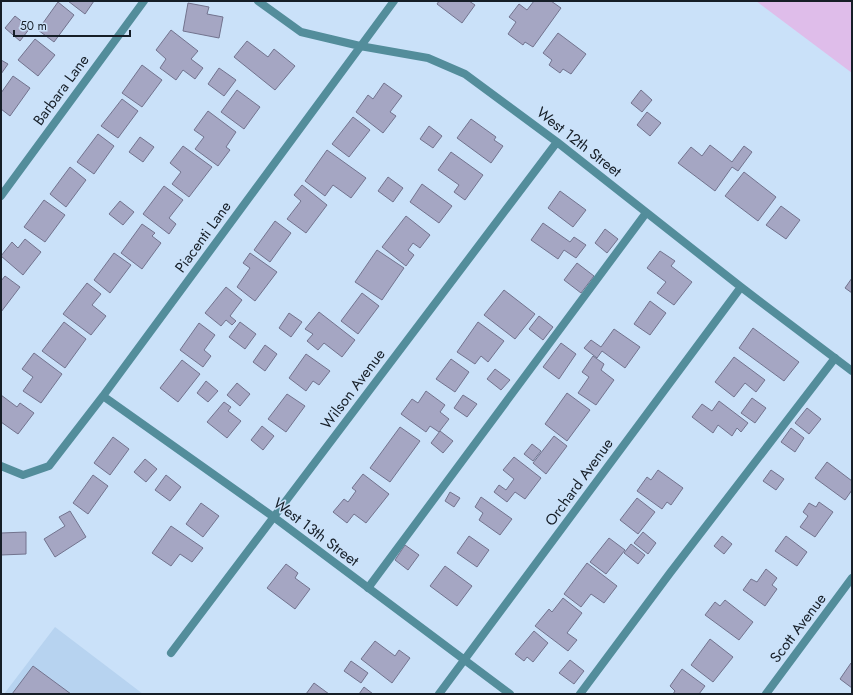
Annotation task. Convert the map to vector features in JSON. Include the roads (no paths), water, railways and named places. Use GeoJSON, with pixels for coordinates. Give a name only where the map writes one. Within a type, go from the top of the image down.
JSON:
{"type":"FeatureCollection","features":[{"type":"Feature","properties":{"kind":"street","name":"Barbara Lane"},"geometry":{"type":"LineString","coordinates":[[1,196],[144,1]]}},
{"type":"Feature","properties":{"kind":"street","name":"West 12th Street"},"geometry":{"type":"LineString","coordinates":[[258,1],[301,32],[360,46],[428,58],[465,74],[557,142],[740,287],[852,370]]}},
{"type":"Feature","properties":{"kind":"street","name":"Piacenti Lane"},"geometry":{"type":"LineString","coordinates":[[1,466],[23,475],[49,466],[103,396],[394,1]]}},
{"type":"Feature","properties":{"kind":"street","name":"Wilson Avenue"},"geometry":{"type":"LineString","coordinates":[[172,653],[557,142]]}},
{"type":"Feature","properties":{"kind":"street"},"geometry":{"type":"LineString","coordinates":[[368,588],[646,213]]}},
{"type":"Feature","properties":{"kind":"street","name":"Orchard Avenue"},"geometry":{"type":"LineString","coordinates":[[439,694],[740,287]]}},
{"type":"Feature","properties":{"kind":"street"},"geometry":{"type":"LineString","coordinates":[[580,694],[670,573],[836,358]]}},
{"type":"Feature","properties":{"kind":"street","name":"West 13th Street"},"geometry":{"type":"LineString","coordinates":[[103,396],[275,518],[510,694]]}},
{"type":"Feature","properties":{"kind":"street","name":"Scott Avenue"},"geometry":{"type":"LineString","coordinates":[[766,694],[852,578]]}}]}
